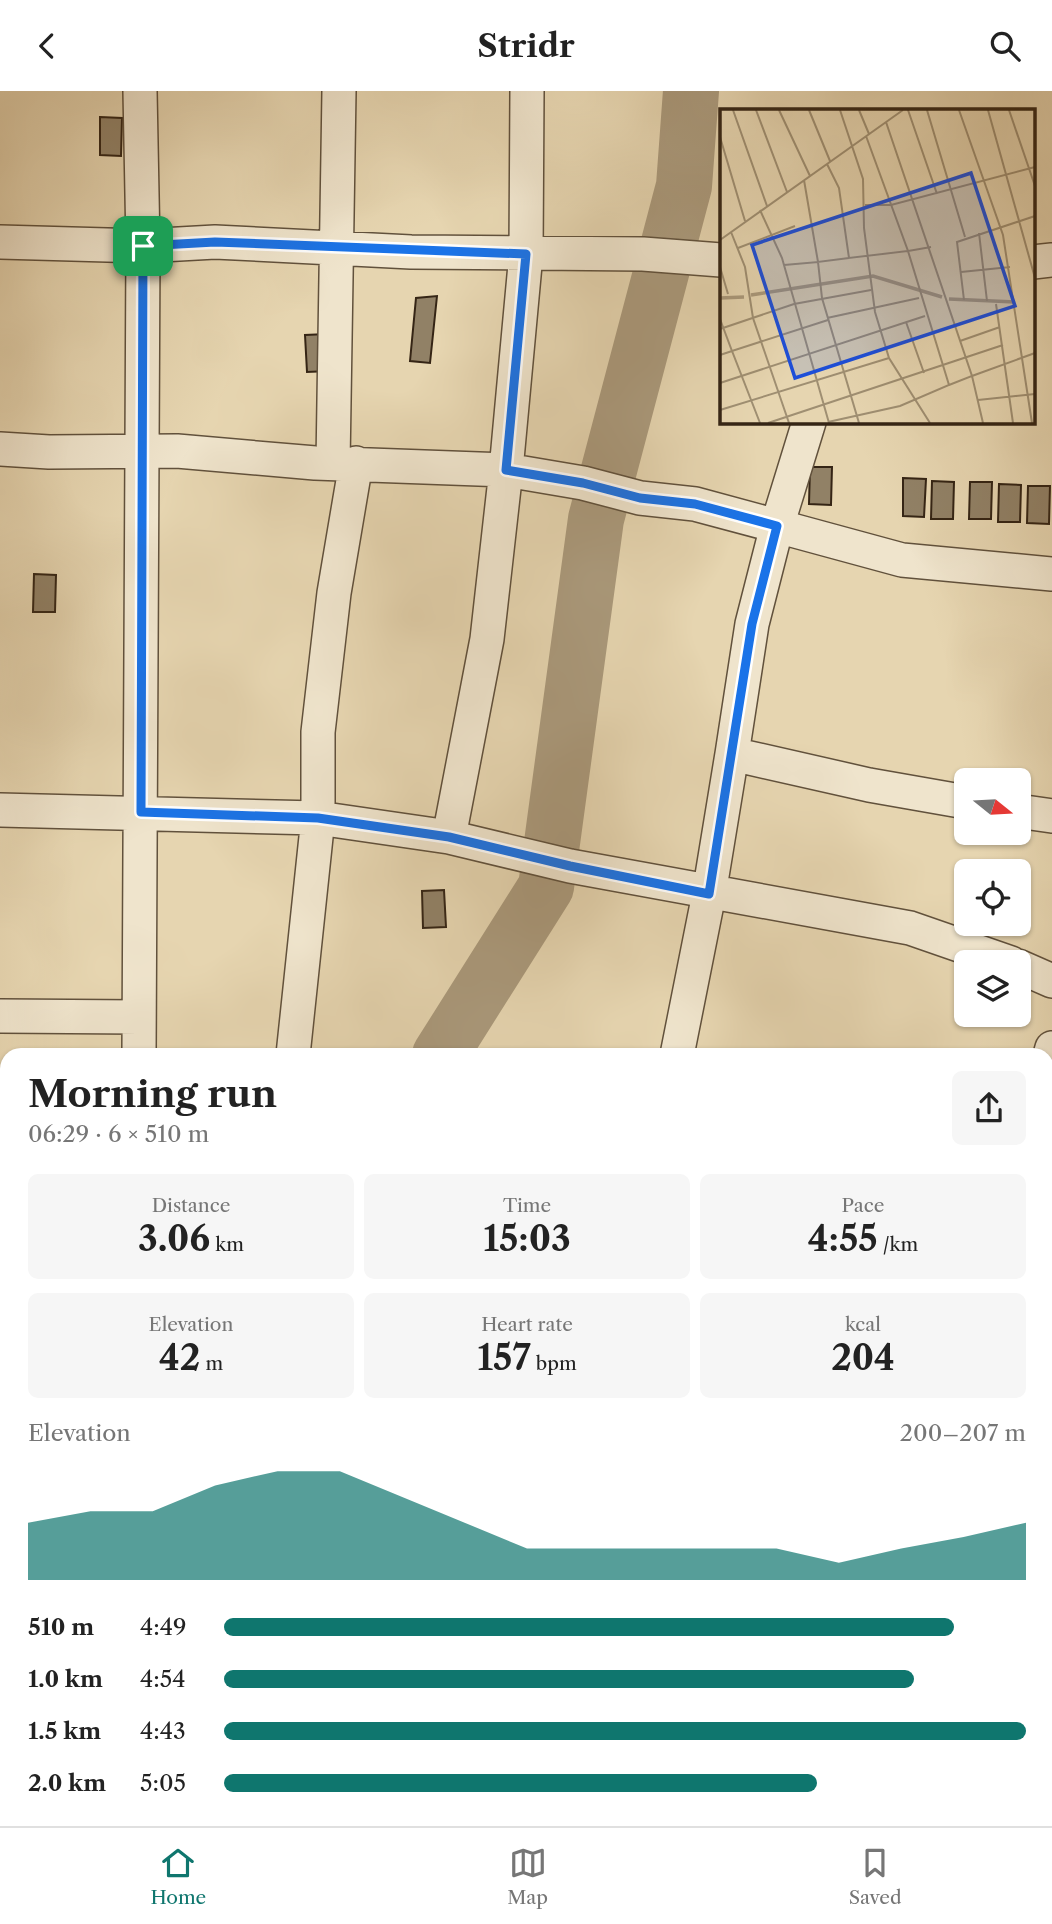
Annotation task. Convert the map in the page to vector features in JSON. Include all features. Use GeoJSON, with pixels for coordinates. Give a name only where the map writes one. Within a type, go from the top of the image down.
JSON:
{"type":"FeatureCollection","features":[{"type":"Feature","properties":{"kind":"street"},"geometry":{"type":"LineString","coordinates":[[139,91],[143,246],[139,1048]]}},
{"type":"Feature","properties":{"kind":"street"},"geometry":{"type":"LineString","coordinates":[[294,1048],[318,818],[318,732],[334,593],[344,463],[338,248],[340,91]]}},
{"type":"Feature","properties":{"kind":"street"},"geometry":{"type":"LineString","coordinates":[[449,837],[487,639],[506,470],[526,254],[527,91]]}},
{"type":"Feature","properties":{"kind":"street"},"geometry":{"type":"LineString","coordinates":[[0,242],[143,246],[215,242],[707,258]]}},
{"type":"Feature","properties":{"kind":"street"},"geometry":{"type":"LineString","coordinates":[[1034,262],[1052,260]]}},
{"type":"Feature","properties":{"kind":"street"},"geometry":{"type":"LineString","coordinates":[[678,1048],[709,894],[752,624],[777,526],[809,423]]}},
{"type":"Feature","properties":{"kind":"street"},"geometry":{"type":"LineString","coordinates":[[0,449],[141,453],[177,451],[344,463],[506,470],[598,487],[640,498],[695,504],[902,560],[1052,574]]}},
{"type":"Feature","properties":{"kind":"street"},"geometry":{"type":"LineString","coordinates":[[732,754],[869,785],[954,800]]}},
{"type":"Feature","properties":{"kind":"street"},"geometry":{"type":"LineString","coordinates":[[0,810],[318,818],[449,837],[528,857],[709,894],[910,928],[973,950]]}},
{"type":"Feature","properties":{"kind":"street"},"geometry":{"type":"LineString","coordinates":[[1031,813],[1052,816]]}},
{"type":"Feature","properties":{"kind":"street"},"geometry":{"type":"LineString","coordinates":[[1031,972],[1052,981]]}},
{"type":"Feature","properties":{"kind":"street"},"geometry":{"type":"LineString","coordinates":[[0,1016],[139,1017]]}},
{"type":"Feature","properties":{"kind":"building"},"geometry":{"type":"Polygon","coordinates":[[[100,117],[122,118],[121,156],[100,155],[100,117]]]}},
{"type":"Feature","properties":{"kind":"building"},"geometry":{"type":"Polygon","coordinates":[[[437,296],[430,363],[410,361],[416,298],[437,296]]]}},
{"type":"Feature","properties":{"kind":"building"},"geometry":{"type":"Polygon","coordinates":[[[327,334],[329,371],[307,372],[305,335],[327,334]]]}},
{"type":"Feature","properties":{"kind":"building"},"geometry":{"type":"Polygon","coordinates":[[[810,467],[832,467],[831,505],[809,504],[810,467]]]}},
{"type":"Feature","properties":{"kind":"building"},"geometry":{"type":"Polygon","coordinates":[[[903,478],[926,479],[924,517],[903,516],[903,478]]]}},
{"type":"Feature","properties":{"kind":"building"},"geometry":{"type":"Polygon","coordinates":[[[932,481],[954,482],[953,519],[931,519],[932,481]]]}},
{"type":"Feature","properties":{"kind":"building"},"geometry":{"type":"Polygon","coordinates":[[[970,482],[992,482],[991,519],[969,519],[970,482]]]}},
{"type":"Feature","properties":{"kind":"building"},"geometry":{"type":"Polygon","coordinates":[[[999,484],[1021,485],[1020,522],[998,522],[999,484]]]}},
{"type":"Feature","properties":{"kind":"building"},"geometry":{"type":"Polygon","coordinates":[[[1028,486],[1050,486],[1049,524],[1027,523],[1028,486]]]}},
{"type":"Feature","properties":{"kind":"building"},"geometry":{"type":"Polygon","coordinates":[[[34,574],[56,575],[55,612],[33,612],[34,574]]]}},
{"type":"Feature","properties":{"kind":"building"},"geometry":{"type":"Polygon","coordinates":[[[444,890],[446,927],[423,928],[422,891],[444,890]]]}},
{"type":"Feature","properties":{"kind":"waterway"},"geometry":{"type":"LineString","coordinates":[[444,1048],[546,887],[596,519],[684,186],[691,91]]}},
{"type":"Feature","properties":{"kind":"route"},"geometry":{"type":"LineString","coordinates":[[215,242],[411,252],[526,254],[506,470],[583,483],[640,498],[695,504],[777,526],[752,624],[709,894],[528,857],[449,837],[318,818],[141,812],[143,246],[215,242]]}}]}
